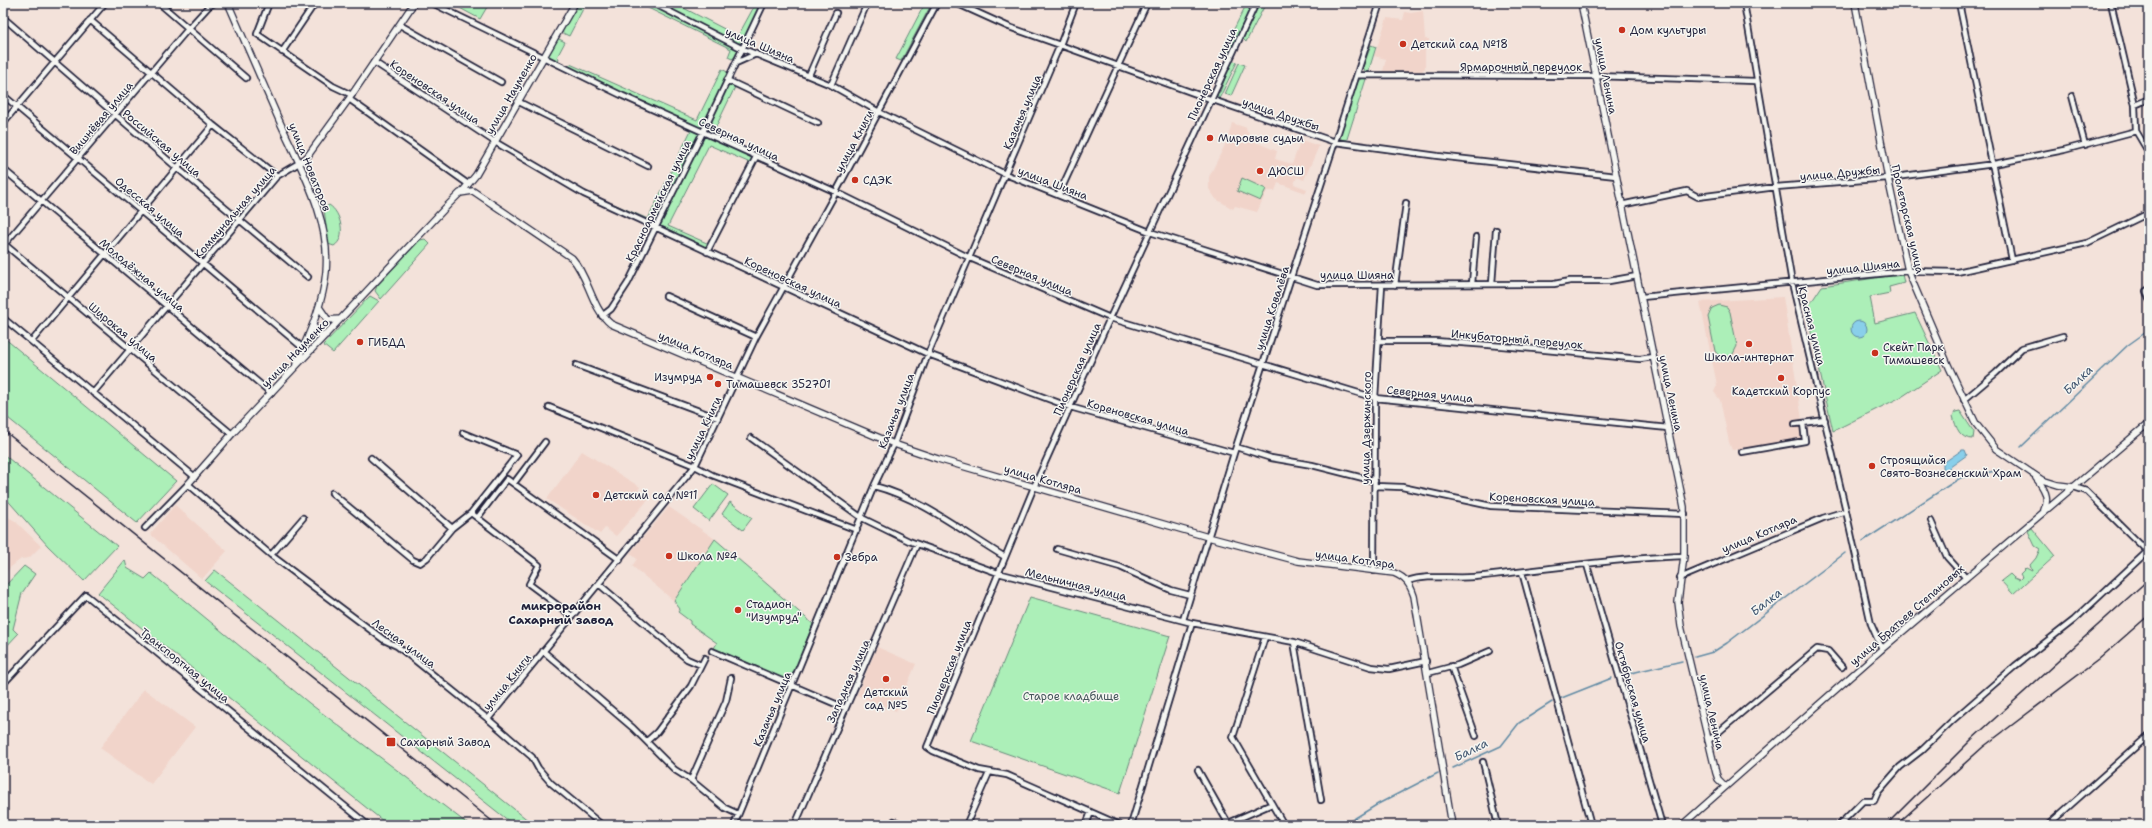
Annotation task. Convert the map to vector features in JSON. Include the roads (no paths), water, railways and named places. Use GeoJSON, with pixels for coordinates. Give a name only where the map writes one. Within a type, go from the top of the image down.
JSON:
{"type":"FeatureCollection","features":[{"type":"Feature","properties":{"kind":"main road","name":"улица Новаторов"},"geometry":{"type":"LineString","coordinates":[[228,3],[316,204],[325,243],[326,270],[319,307],[313,325],[294,368]]}},
{"type":"Feature","properties":{"kind":"main road","name":"Коммунальная улица"},"geometry":{"type":"LineString","coordinates":[[299,163],[307,157],[351,97],[414,3]]}},
{"type":"Feature","properties":{"kind":"main road","name":"улица Науменко"},"geometry":{"type":"LineString","coordinates":[[188,484],[232,434],[326,335],[332,322],[342,318],[476,175],[575,3]]}},
{"type":"Feature","properties":{"kind":"main road","name":"улица Ленина"},"geometry":{"type":"LineString","coordinates":[[1581,3],[1685,514],[1684,556],[1678,602],[1681,626],[1718,779],[1725,786]]}},
{"type":"Feature","properties":{"kind":"main road","name":"Пролетарская улица"},"geometry":{"type":"LineString","coordinates":[[1855,3],[1888,178],[1908,271],[1922,308],[1964,400],[1976,424],[1988,440],[2002,454],[2031,474],[2058,485],[2074,487]]}},
{"type":"Feature","properties":{"kind":"main road"},"geometry":{"type":"LineString","coordinates":[[460,193],[473,191],[572,258],[581,268],[602,316]]}},
{"type":"Feature","properties":{"kind":"main road"},"geometry":{"type":"LineString","coordinates":[[319,307],[332,322]]}},
{"type":"Feature","properties":{"kind":"main road","name":"улица Котляра"},"geometry":{"type":"LineString","coordinates":[[602,316],[611,324],[624,331],[894,444],[938,459],[1208,537],[1298,561],[1394,574],[1407,581]]}},
{"type":"Feature","properties":{"kind":"main road"},"geometry":{"type":"LineString","coordinates":[[326,335],[318,335],[313,325],[320,321],[332,322]]}},
{"type":"Feature","properties":{"kind":"main road","name":"улица Братьев Степановых"},"geometry":{"type":"LineString","coordinates":[[1682,825],[1882,649],[2149,423]]}},
{"type":"Feature","properties":{"kind":"main road"},"geometry":{"type":"LineString","coordinates":[[2031,474],[2046,494],[2046,504],[2043,512]]}},
{"type":"Feature","properties":{"kind":"main road"},"geometry":{"type":"LineString","coordinates":[[1407,581],[1414,596],[1426,661],[1452,825]]}},
{"type":"Feature","properties":{"kind":"street"},"geometry":{"type":"LineString","coordinates":[[3,123],[104,3]]}},
{"type":"Feature","properties":{"kind":"street"},"geometry":{"type":"LineString","coordinates":[[159,3],[246,78]]}},
{"type":"Feature","properties":{"kind":"street","name":"Вишнёвая улица"},"geometry":{"type":"LineString","coordinates":[[3,244],[78,159],[188,29],[209,6],[214,3]]}},
{"type":"Feature","properties":{"kind":"street"},"geometry":{"type":"LineString","coordinates":[[270,3],[257,34],[351,97],[468,184]]}},
{"type":"Feature","properties":{"kind":"street"},"geometry":{"type":"LineString","coordinates":[[282,52],[315,3]]}},
{"type":"Feature","properties":{"kind":"street","name":"Северная улица"},"geometry":{"type":"LineString","coordinates":[[432,3],[623,96],[836,192],[970,258],[1110,318],[1375,398],[1668,428]]}},
{"type":"Feature","properties":{"kind":"street","name":"улица Шияна"},"geometry":{"type":"LineString","coordinates":[[653,3],[742,48],[831,85],[879,112],[1005,174],[1059,194],[1150,232],[1317,285],[1554,284],[1570,281],[1590,282],[1636,276]]}},
{"type":"Feature","properties":{"kind":"street","name":"Красноармейская улица"},"geometry":{"type":"LineString","coordinates":[[602,316],[611,309],[628,283],[703,132],[764,3]]}},
{"type":"Feature","properties":{"kind":"street","name":"улица Книги"},"geometry":{"type":"LineString","coordinates":[[488,719],[572,616],[600,585],[695,466],[756,337],[938,3]]}},
{"type":"Feature","properties":{"kind":"street","name":"улица Дружбы"},"geometry":{"type":"LineString","coordinates":[[956,3],[1008,27],[1210,100],[1335,142],[1438,156],[1616,176]]}},
{"type":"Feature","properties":{"kind":"street","name":"Казачья улица"},"geometry":{"type":"LineString","coordinates":[[734,825],[874,486],[894,444],[928,354],[1060,46],[1076,3]]}},
{"type":"Feature","properties":{"kind":"street"},"geometry":{"type":"LineString","coordinates":[[1059,194],[1147,3]]}},
{"type":"Feature","properties":{"kind":"street","name":"Пионерская улица"},"geometry":{"type":"LineString","coordinates":[[989,773],[933,751],[927,747],[1034,487],[1110,318],[1256,3]]}},
{"type":"Feature","properties":{"kind":"street","name":"улица Ковалёва"},"geometry":{"type":"LineString","coordinates":[[1183,620],[1234,453],[1380,3]]}},
{"type":"Feature","properties":{"kind":"street","name":"Красная улица"},"geometry":{"type":"LineString","coordinates":[[1744,3],[1756,81],[1792,283],[1825,420],[1871,624],[1882,649]]}},
{"type":"Feature","properties":{"kind":"street"},"geometry":{"type":"LineString","coordinates":[[1959,3],[1994,164],[2012,260]]}},
{"type":"Feature","properties":{"kind":"street"},"geometry":{"type":"LineString","coordinates":[[2111,3],[2135,105],[2136,130],[2149,153]]}},
{"type":"Feature","properties":{"kind":"street"},"geometry":{"type":"LineString","coordinates":[[831,85],[866,6]]}},
{"type":"Feature","properties":{"kind":"street"},"geometry":{"type":"LineString","coordinates":[[809,75],[836,13]]}},
{"type":"Feature","properties":{"kind":"street","name":"Российская улица"},"geometry":{"type":"LineString","coordinates":[[6,20],[53,63],[176,168],[308,277]]}},
{"type":"Feature","properties":{"kind":"street"},"geometry":{"type":"LineString","coordinates":[[90,20],[277,176]]}},
{"type":"Feature","properties":{"kind":"street"},"geometry":{"type":"LineString","coordinates":[[400,25],[501,82]]}},
{"type":"Feature","properties":{"kind":"street"},"geometry":{"type":"LineString","coordinates":[[734,64],[756,54]]}},
{"type":"Feature","properties":{"kind":"street","name":"Кореновская улица"},"geometry":{"type":"LineString","coordinates":[[374,62],[495,142],[584,194],[783,288],[928,354],[1070,407],[1234,453]]}},
{"type":"Feature","properties":{"kind":"street","name":"Ярмарочный переулок"},"geometry":{"type":"LineString","coordinates":[[1357,75],[1595,76],[1756,81]]}},
{"type":"Feature","properties":{"kind":"street"},"geometry":{"type":"LineString","coordinates":[[728,80],[818,123]]}},
{"type":"Feature","properties":{"kind":"street","name":"Одесская улица"},"geometry":{"type":"LineString","coordinates":[[3,95],[303,348]]}},
{"type":"Feature","properties":{"kind":"street"},"geometry":{"type":"LineString","coordinates":[[2072,96],[2084,145]]}},
{"type":"Feature","properties":{"kind":"street"},"geometry":{"type":"LineString","coordinates":[[2135,105],[2149,99]]}},
{"type":"Feature","properties":{"kind":"street"},"geometry":{"type":"LineString","coordinates":[[519,102],[648,166]]}},
{"type":"Feature","properties":{"kind":"street"},"geometry":{"type":"LineString","coordinates":[[32,341],[213,124]]}},
{"type":"Feature","properties":{"kind":"street","name":"улица Дружбы"},"geometry":{"type":"LineString","coordinates":[[1621,205],[1687,191],[1698,197],[1776,187],[1888,178],[1994,164],[2084,145],[2136,130]]}},
{"type":"Feature","properties":{"kind":"street"},"geometry":{"type":"LineString","coordinates":[[707,252],[756,157]]}},
{"type":"Feature","properties":{"kind":"street","name":"Коммунальная улица"},"geometry":{"type":"LineString","coordinates":[[93,393],[277,176],[299,163]]}},
{"type":"Feature","properties":{"kind":"street","name":"Молодёжная улица"},"geometry":{"type":"LineString","coordinates":[[3,169],[166,307],[271,393]]}},
{"type":"Feature","properties":{"kind":"street"},"geometry":{"type":"LineString","coordinates":[[1395,285],[1406,204]]}},
{"type":"Feature","properties":{"kind":"street","name":"улица Шияна"},"geometry":{"type":"LineString","coordinates":[[1642,297],[1908,271],[1957,272],[2087,243],[2149,213]]}},
{"type":"Feature","properties":{"kind":"street"},"geometry":{"type":"LineString","coordinates":[[1492,284],[1496,230]]}},
{"type":"Feature","properties":{"kind":"street"},"geometry":{"type":"LineString","coordinates":[[1472,284],[1476,237]]}},
{"type":"Feature","properties":{"kind":"street","name":"Широкая улица"},"geometry":{"type":"LineString","coordinates":[[3,244],[232,434]]}},
{"type":"Feature","properties":{"kind":"street","name":"улица Дзержинского"},"geometry":{"type":"LineString","coordinates":[[1374,571],[1375,398],[1382,285]]}},
{"type":"Feature","properties":{"kind":"street"},"geometry":{"type":"LineString","coordinates":[[2149,289],[2146,291],[2149,299]]}},
{"type":"Feature","properties":{"kind":"street"},"geometry":{"type":"LineString","coordinates":[[666,296],[756,337]]}},
{"type":"Feature","properties":{"kind":"street"},"geometry":{"type":"LineString","coordinates":[[3,318],[195,477]]}},
{"type":"Feature","properties":{"kind":"street"},"geometry":{"type":"LineString","coordinates":[[1964,400],[1996,374],[2022,348],[2063,336]]}},
{"type":"Feature","properties":{"kind":"street","name":"Инкубаторный переулок"},"geometry":{"type":"LineString","coordinates":[[1379,341],[1435,341],[1640,359],[1653,358]]}},
{"type":"Feature","properties":{"kind":"street"},"geometry":{"type":"LineString","coordinates":[[576,365],[718,418]]}},
{"type":"Feature","properties":{"kind":"street"},"geometry":{"type":"LineString","coordinates":[[549,408],[695,466],[712,475],[857,530]]}},
{"type":"Feature","properties":{"kind":"street"},"geometry":{"type":"LineString","coordinates":[[1795,424],[1825,420]]}},
{"type":"Feature","properties":{"kind":"street"},"geometry":{"type":"LineString","coordinates":[[1742,452],[1805,441],[1803,423]]}},
{"type":"Feature","properties":{"kind":"street"},"geometry":{"type":"LineString","coordinates":[[332,493],[413,560],[420,562],[427,558],[452,528],[470,513],[518,455],[463,433]]}},
{"type":"Feature","properties":{"kind":"street","name":"Мельничная улица"},"geometry":{"type":"LineString","coordinates":[[751,438],[862,518],[917,544],[998,573],[1192,623],[1294,642],[1371,667],[1389,669],[1426,661]]}},
{"type":"Feature","properties":{"kind":"street"},"geometry":{"type":"LineString","coordinates":[[514,483],[545,442]]}},
{"type":"Feature","properties":{"kind":"street","name":"Кореновская улица"},"geometry":{"type":"LineString","coordinates":[[1236,447],[1247,452],[1312,465],[1375,483],[1402,487],[1491,506],[1685,514]]}},
{"type":"Feature","properties":{"kind":"street"},"geometry":{"type":"LineString","coordinates":[[371,458],[452,528]]}},
{"type":"Feature","properties":{"kind":"street"},"geometry":{"type":"LineString","coordinates":[[478,517],[508,479],[620,560]]}},
{"type":"Feature","properties":{"kind":"street","name":"улица Науменко"},"geometry":{"type":"LineString","coordinates":[[145,528],[188,484]]}},
{"type":"Feature","properties":{"kind":"street","name":"Лесная улица"},"geometry":{"type":"LineString","coordinates":[[188,484],[271,555],[384,640],[397,646],[488,719],[532,757],[538,768],[551,782],[602,825]]}},
{"type":"Feature","properties":{"kind":"street"},"geometry":{"type":"LineString","coordinates":[[874,486],[886,489],[932,511],[1005,557]]}},
{"type":"Feature","properties":{"kind":"street","name":"Пролетарская улица"},"geometry":{"type":"LineString","coordinates":[[2074,487],[2086,491],[2148,551]]}},
{"type":"Feature","properties":{"kind":"street","name":"улица Котляра"},"geometry":{"type":"LineString","coordinates":[[1680,578],[1822,518],[1846,511]]}},
{"type":"Feature","properties":{"kind":"street"},"geometry":{"type":"LineString","coordinates":[[470,513],[478,517],[539,565],[529,584],[572,616]]}},
{"type":"Feature","properties":{"kind":"street"},"geometry":{"type":"LineString","coordinates":[[271,555],[303,518]]}},
{"type":"Feature","properties":{"kind":"street"},"geometry":{"type":"LineString","coordinates":[[1931,521],[1947,557],[1966,578]]}},
{"type":"Feature","properties":{"kind":"street","name":"Западная улица"},"geometry":{"type":"LineString","coordinates":[[795,825],[917,544]]}},
{"type":"Feature","properties":{"kind":"street"},"geometry":{"type":"LineString","coordinates":[[1057,549],[1120,567],[1171,590],[1190,595]]}},
{"type":"Feature","properties":{"kind":"street"},"geometry":{"type":"LineString","coordinates":[[1839,825],[1863,801],[1874,801],[1881,788],[1900,767],[1922,750],[1953,720],[2016,666],[2074,620],[2148,551]]}},
{"type":"Feature","properties":{"kind":"street"},"geometry":{"type":"LineString","coordinates":[[1407,581],[1419,577],[1464,578],[1587,565],[1637,558],[1684,556]]}},
{"type":"Feature","properties":{"kind":"street","name":"Октябрьская улица"},"geometry":{"type":"LineString","coordinates":[[1587,565],[1662,825]]}},
{"type":"Feature","properties":{"kind":"street"},"geometry":{"type":"LineString","coordinates":[[1522,572],[1591,825]]}},
{"type":"Feature","properties":{"kind":"street"},"geometry":{"type":"LineString","coordinates":[[600,585],[670,645],[687,658],[701,665]]}},
{"type":"Feature","properties":{"kind":"street","name":"Транспортная улица"},"geometry":{"type":"LineString","coordinates":[[3,684],[86,596],[368,825]]}},
{"type":"Feature","properties":{"kind":"street"},"geometry":{"type":"LineString","coordinates":[[1131,825],[1192,623]]}},
{"type":"Feature","properties":{"kind":"street"},"geometry":{"type":"LineString","coordinates":[[1265,637],[1233,737],[1284,825]]}},
{"type":"Feature","properties":{"kind":"street"},"geometry":{"type":"LineString","coordinates":[[1294,642],[1321,800]]}},
{"type":"Feature","properties":{"kind":"street"},"geometry":{"type":"LineString","coordinates":[[1708,741],[1817,649],[1828,652],[1842,667]]}},
{"type":"Feature","properties":{"kind":"street"},"geometry":{"type":"LineString","coordinates":[[543,651],[646,741],[675,770],[692,780],[725,808],[738,814]]}},
{"type":"Feature","properties":{"kind":"street"},"geometry":{"type":"LineString","coordinates":[[1428,673],[1490,651]]}},
{"type":"Feature","properties":{"kind":"street"},"geometry":{"type":"LineString","coordinates":[[712,652],[846,708]]}},
{"type":"Feature","properties":{"kind":"street"},"geometry":{"type":"LineString","coordinates":[[646,741],[657,732],[691,686],[705,658]]}},
{"type":"Feature","properties":{"kind":"street"},"geometry":{"type":"LineString","coordinates":[[1451,666],[1476,736]]}},
{"type":"Feature","properties":{"kind":"street"},"geometry":{"type":"LineString","coordinates":[[692,780],[726,702],[731,678]]}},
{"type":"Feature","properties":{"kind":"street"},"geometry":{"type":"LineString","coordinates":[[2048,825],[2149,735]]}},
{"type":"Feature","properties":{"kind":"street"},"geometry":{"type":"LineString","coordinates":[[1483,762],[1498,825]]}},
{"type":"Feature","properties":{"kind":"street"},"geometry":{"type":"LineString","coordinates":[[1198,770],[1229,824],[1272,804]]}},
{"type":"Feature","properties":{"kind":"street"},"geometry":{"type":"LineString","coordinates":[[966,825],[989,773],[1007,775],[1120,825]]}},
{"type":"Feature","properties":{"kind":"street"},"geometry":{"type":"LineString","coordinates":[[1086,825],[1091,812]]}},
{"type":"Feature","properties":{"kind":"street"},"geometry":{"type":"LineString","coordinates":[[894,821],[904,825]]}},
{"type":"Feature","properties":{"kind":"water"},"geometry":{"type":"Polygon","coordinates":[[[1859,321],[1865,323],[1867,329],[1865,335],[1859,337],[1853,335],[1851,329],[1853,323],[1859,321]]]}},
{"type":"Feature","properties":{"kind":"water"},"geometry":{"type":"Polygon","coordinates":[[[1962,450],[1965,450],[1967,455],[1946,470],[1943,468],[1943,463],[1962,450]]]}},
{"type":"Feature","properties":{"kind":"waterway","name":"Балка"},"geometry":{"type":"LineString","coordinates":[[2021,447],[2128,345],[2149,330]]}},
{"type":"Feature","properties":{"kind":"waterway","name":"Балка"},"geometry":{"type":"LineString","coordinates":[[1863,541],[1960,478],[2000,470]]}},
{"type":"Feature","properties":{"kind":"waterway","name":"Балка"},"geometry":{"type":"LineString","coordinates":[[1695,657],[1713,652],[1727,643],[1845,553]]}},
{"type":"Feature","properties":{"kind":"waterway","name":"Балка"},"geometry":{"type":"LineString","coordinates":[[1623,675],[1682,661]]}},
{"type":"Feature","properties":{"kind":"waterway","name":"Балка"},"geometry":{"type":"LineString","coordinates":[[1559,699],[1612,678]]}},
{"type":"Feature","properties":{"kind":"waterway","name":"Балка"},"geometry":{"type":"LineString","coordinates":[[1453,768],[1501,746],[1519,723],[1552,702]]}},
{"type":"Feature","properties":{"kind":"waterway","name":"Балка"},"geometry":{"type":"LineString","coordinates":[[1344,825],[1378,804],[1438,773]]}},
{"type":"Feature","properties":{"kind":"railway"},"geometry":{"type":"LineString","coordinates":[[3,430],[497,825]]}},
{"type":"Feature","properties":{"kind":"railway"},"geometry":{"type":"LineString","coordinates":[[1886,825],[1972,739],[2149,579]]}},
{"type":"Feature","properties":{"kind":"railway"},"geometry":{"type":"LineString","coordinates":[[1896,825],[1983,747],[2098,660],[2149,615]]}},
{"type":"Feature","properties":{"kind":"place","name":"Дом культуры"},"geometry":{"type":"Point","coordinates":[1622,30]}},
{"type":"Feature","properties":{"kind":"place","name":"Детский сад №18"},"geometry":{"type":"Point","coordinates":[1403,44]}},
{"type":"Feature","properties":{"kind":"place","name":"Мировые судьи"},"geometry":{"type":"Point","coordinates":[1210,138]}},
{"type":"Feature","properties":{"kind":"place","name":"ДЮСШ"},"geometry":{"type":"Point","coordinates":[1260,171]}},
{"type":"Feature","properties":{"kind":"place","name":"СДЭК"},"geometry":{"type":"Point","coordinates":[855,180]}},
{"type":"Feature","properties":{"kind":"place","name":"ГИБДД"},"geometry":{"type":"Point","coordinates":[360,342]}},
{"type":"Feature","properties":{"kind":"place","name":"Школа-интернат"},"geometry":{"type":"Point","coordinates":[1749,344]}},
{"type":"Feature","properties":{"kind":"place","name":"Скейт Парк Тимашевск"},"geometry":{"type":"Point","coordinates":[1875,353]}},
{"type":"Feature","properties":{"kind":"place","name":"Изумруд"},"geometry":{"type":"Point","coordinates":[710,377]}},
{"type":"Feature","properties":{"kind":"place","name":"Кадетский Корпус"},"geometry":{"type":"Point","coordinates":[1781,378]}},
{"type":"Feature","properties":{"kind":"place","name":"Тимашевск 352701"},"geometry":{"type":"Point","coordinates":[718,384]}},
{"type":"Feature","properties":{"kind":"place","name":"Строящийся Свято-Вознесенский Храм"},"geometry":{"type":"Point","coordinates":[1872,466]}},
{"type":"Feature","properties":{"kind":"place","name":"Детский сад №11"},"geometry":{"type":"Point","coordinates":[596,495]}},
{"type":"Feature","properties":{"kind":"place","name":"Школа №4"},"geometry":{"type":"Point","coordinates":[669,556]}},
{"type":"Feature","properties":{"kind":"place","name":"Зебра"},"geometry":{"type":"Point","coordinates":[837,557]}},
{"type":"Feature","properties":{"kind":"place","name":"Стадион \"Изумруд\""},"geometry":{"type":"Point","coordinates":[738,610]}},
{"type":"Feature","properties":{"kind":"place","name":"Детский сад №5"},"geometry":{"type":"Point","coordinates":[886,679]}},
{"type":"Feature","properties":{"kind":"place","name":"Сахарный Завод"},"geometry":{"type":"Point","coordinates":[391,742]}},
{"type":"Feature","properties":{"kind":"district","name":"микрорайон Сахарный завод"},"geometry":{"type":"Point","coordinates":[561,613]}},
{"type":"Feature","properties":{"kind":"park label","name":"Старое кладбище"},"geometry":{"type":"Point","coordinates":[1071,696]}}]}
